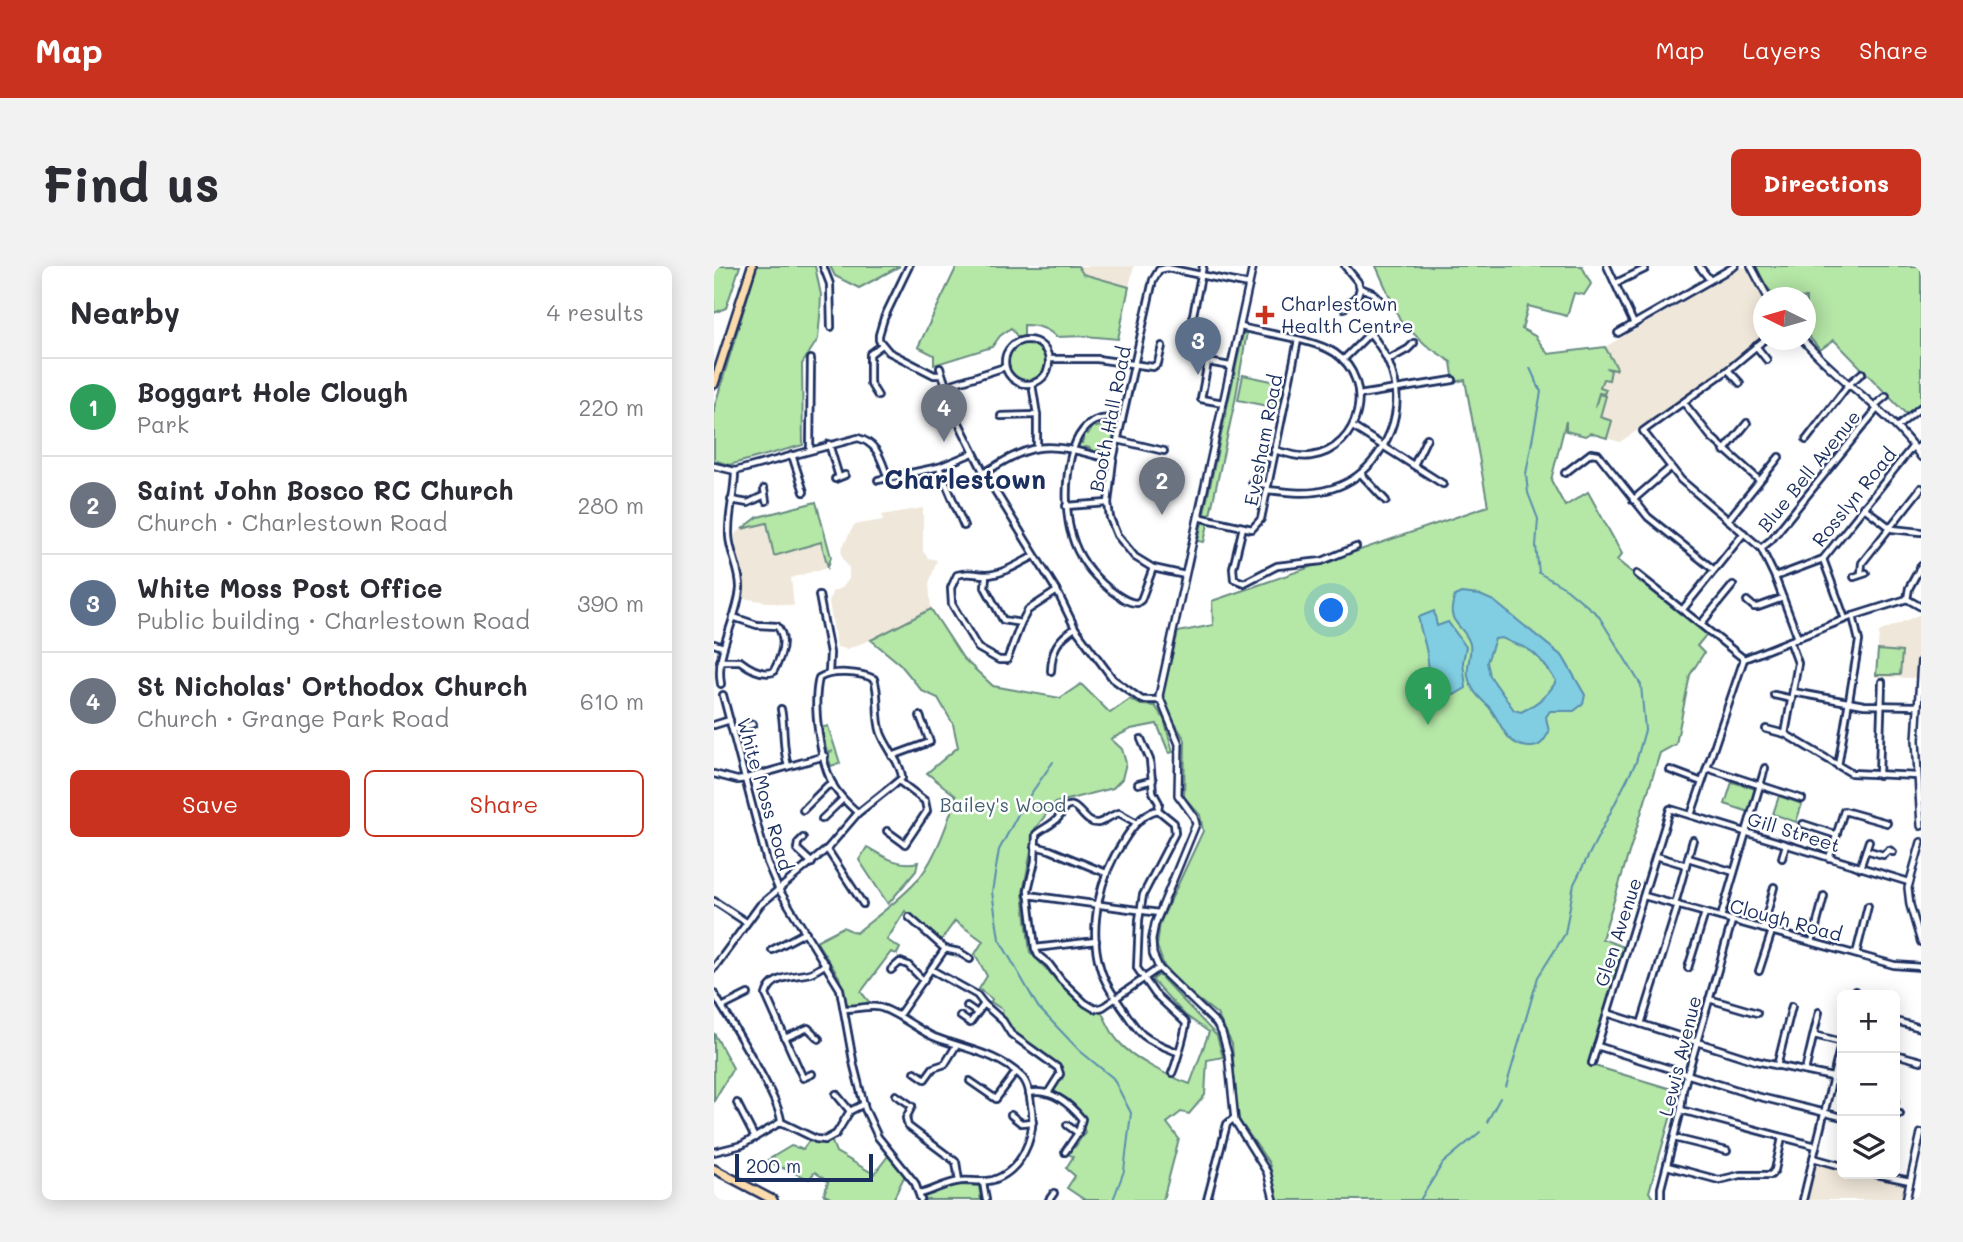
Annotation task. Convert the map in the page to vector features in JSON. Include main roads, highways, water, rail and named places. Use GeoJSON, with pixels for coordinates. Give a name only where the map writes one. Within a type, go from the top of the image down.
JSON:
{"type":"FeatureCollection","features":[{"type":"Feature","properties":{"kind":"main road"},"geometry":{"type":"LineString","coordinates":[[714,384],[752,266]]}},
{"type":"Feature","properties":{"kind":"main road"},"geometry":{"type":"LineString","coordinates":[[714,1169],[773,1200]]}},
{"type":"Feature","properties":{"kind":"water"},"geometry":{"type":"Polygon","coordinates":[[[1461,593],[1480,595],[1494,601],[1563,657],[1585,695],[1583,704],[1574,711],[1550,711],[1546,717],[1549,732],[1539,745],[1529,747],[1514,743],[1489,707],[1473,690],[1468,672],[1470,644],[1452,613],[1455,596],[1461,593]],[[1502,638],[1495,639],[1487,662],[1490,676],[1514,710],[1521,712],[1541,699],[1556,681],[1533,653],[1502,638]]]}},
{"type":"Feature","properties":{"kind":"water"},"geometry":{"type":"Polygon","coordinates":[[[1434,611],[1437,626],[1448,622],[1466,647],[1463,662],[1466,688],[1454,695],[1443,697],[1434,687],[1430,675],[1419,620],[1419,617],[1434,611]]]}},
{"type":"Feature","properties":{"kind":"waterway"},"geometry":{"type":"LineString","coordinates":[[1506,1087],[1538,977],[1565,934],[1574,884],[1636,762],[1645,730],[1641,685],[1598,615],[1567,589],[1539,573],[1536,546],[1538,519],[1528,493],[1526,474],[1541,392],[1530,368]]}},
{"type":"Feature","properties":{"kind":"waterway"},"geometry":{"type":"LineString","coordinates":[[1053,762],[1023,805],[999,850],[992,892],[999,939],[1038,1007],[1080,1051],[1113,1078],[1131,1113],[1124,1171],[1113,1200]]}},
{"type":"Feature","properties":{"kind":"waterway"},"geometry":{"type":"LineString","coordinates":[[1487,1122],[1500,1098]]}},
{"type":"Feature","properties":{"kind":"waterway"},"geometry":{"type":"LineString","coordinates":[[1420,1200],[1443,1163],[1480,1132]]}},
{"type":"Feature","properties":{"kind":"place","name":"Charlestown Health Centre"},"geometry":{"type":"Point","coordinates":[1265,315]}},
{"type":"Feature","properties":{"kind":"place","name":"White Moss Post Office"},"geometry":{"type":"Point","coordinates":[1198,375]}},
{"type":"Feature","properties":{"kind":"place","name":"St Nicholas' Orthodox Church"},"geometry":{"type":"Point","coordinates":[944,442]}},
{"type":"Feature","properties":{"kind":"place","name":"Saint John Bosco RC Church"},"geometry":{"type":"Point","coordinates":[1162,515]}},
{"type":"Feature","properties":{"kind":"place","name":"Boggart Hole Clough"},"geometry":{"type":"Point","coordinates":[1428,725]}},
{"type":"Feature","properties":{"kind":"district","name":"Charlestown"},"geometry":{"type":"Point","coordinates":[965,480]}},
{"type":"Feature","properties":{"kind":"park label","name":"Bailey's Wood"},"geometry":{"type":"Point","coordinates":[1003,805]}}]}
